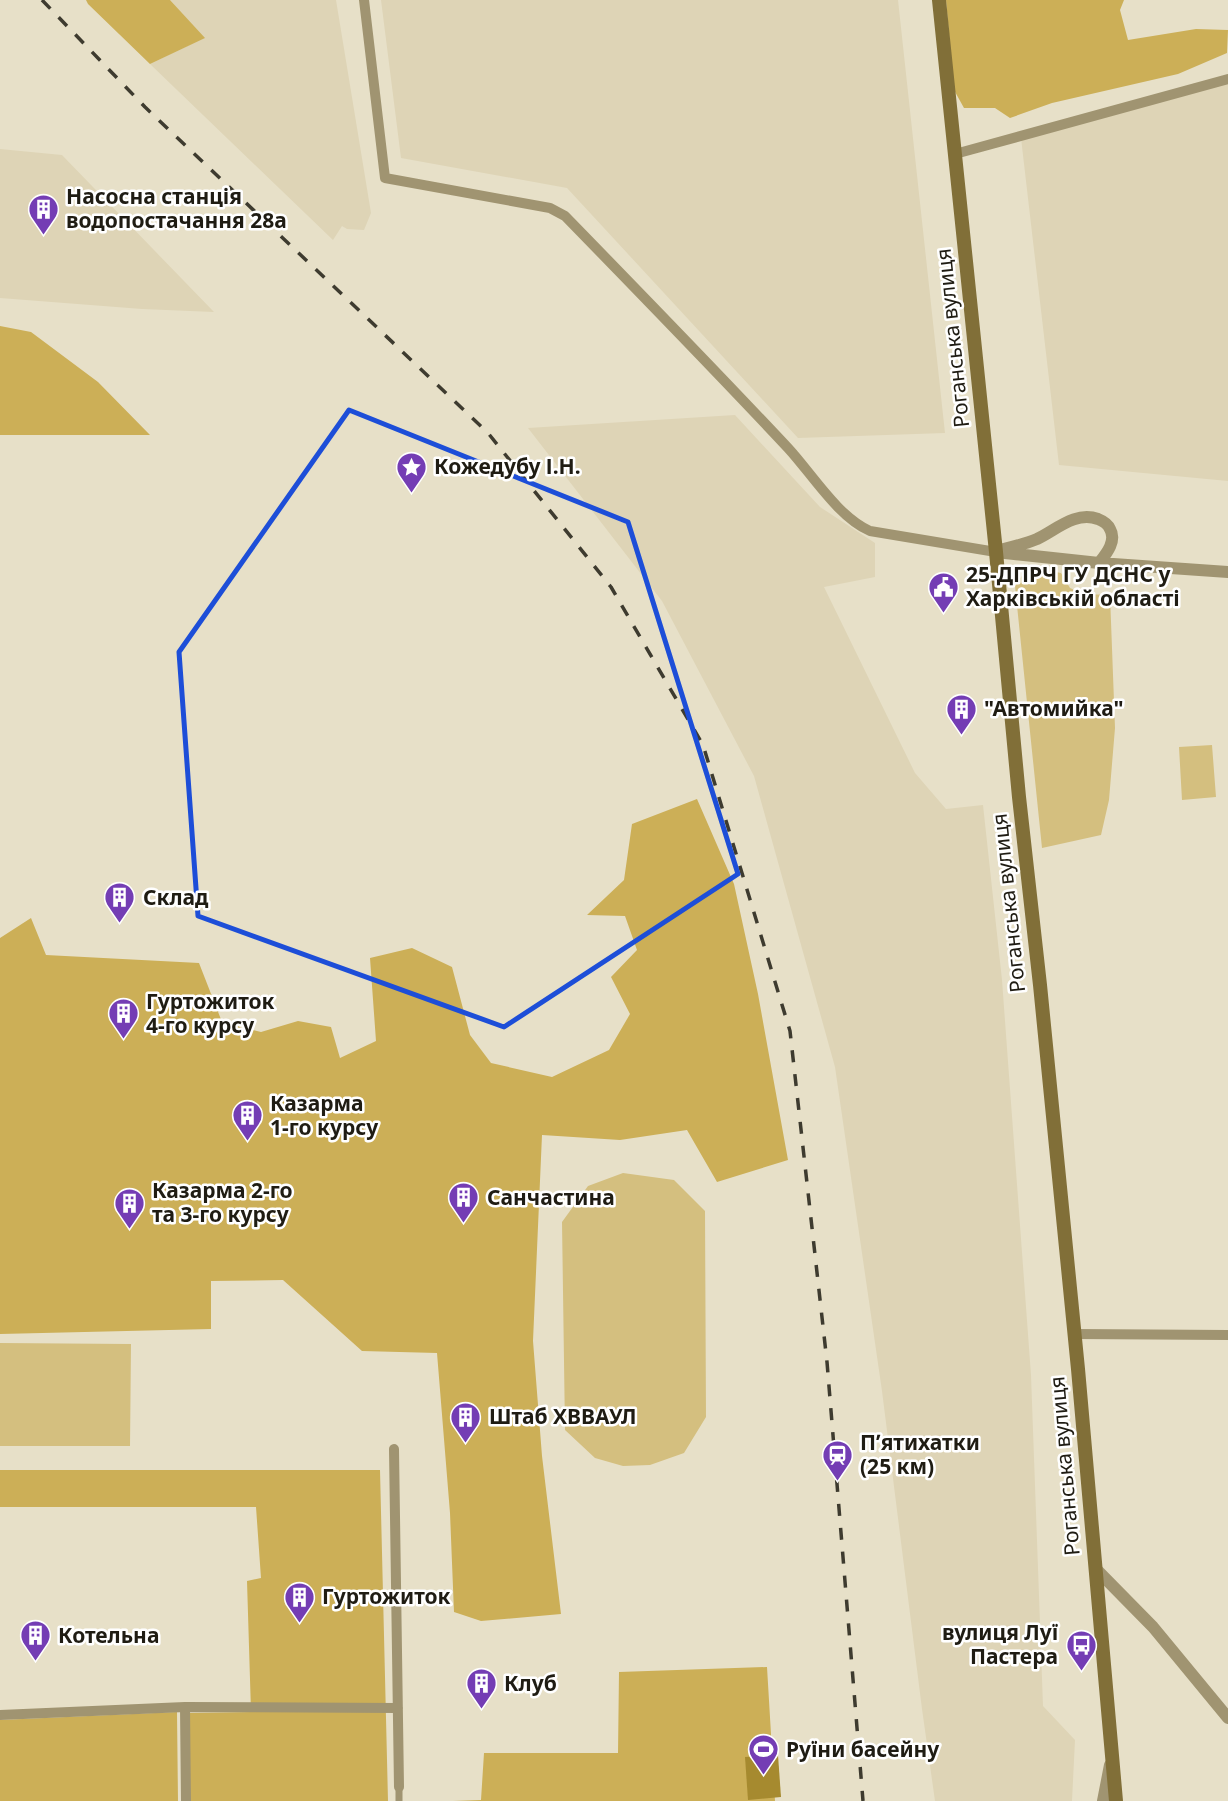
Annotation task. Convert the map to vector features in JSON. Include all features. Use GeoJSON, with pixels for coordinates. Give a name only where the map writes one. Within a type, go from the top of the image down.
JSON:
{"type":"FeatureCollection","features":[{"type":"Feature","properties":{"kind":"main road","name":"Роганська вулиця"},"geometry":{"type":"LineString","coordinates":[[939,0],[1074,1334],[1116,1801]]}},
{"type":"Feature","properties":{"kind":"street"},"geometry":{"type":"LineString","coordinates":[[364,0],[385,178],[550,208],[565,216],[774,432],[847,518],[859,526],[870,531],[996,552],[1099,563],[1228,572]]}},
{"type":"Feature","properties":{"kind":"street"},"geometry":{"type":"LineString","coordinates":[[955,154],[1228,79]]}},
{"type":"Feature","properties":{"kind":"street"},"geometry":{"type":"LineString","coordinates":[[996,552],[1037,539],[1080,516],[1093,517],[1107,525],[1113,536],[1108,552],[1099,563]]}},
{"type":"Feature","properties":{"kind":"street"},"geometry":{"type":"LineString","coordinates":[[1074,1334],[1228,1335]]}},
{"type":"Feature","properties":{"kind":"street"},"geometry":{"type":"LineString","coordinates":[[394,1449],[399,1801]]}},
{"type":"Feature","properties":{"kind":"street"},"geometry":{"type":"LineString","coordinates":[[1095,1568],[1153,1627],[1228,1718]]}},
{"type":"Feature","properties":{"kind":"street"},"geometry":{"type":"LineString","coordinates":[[0,1715],[185,1707],[398,1708]]}},
{"type":"Feature","properties":{"kind":"street"},"geometry":{"type":"LineString","coordinates":[[185,1707],[186,1801]]}},
{"type":"Feature","properties":{"kind":"street"},"geometry":{"type":"LineString","coordinates":[[1103,1801],[1112,1758]]}},
{"type":"Feature","properties":{"kind":"highlighted area"},"geometry":{"type":"Polygon","coordinates":[[[349,410],[628,522],[738,874],[504,1027],[198,916],[179,652],[349,410]]]}},
{"type":"Feature","properties":{"kind":"shaded area"},"geometry":{"type":"Polygon","coordinates":[[[86,0],[170,0],[205,38],[150,64],[86,0]]]}},
{"type":"Feature","properties":{"kind":"shaded area"},"geometry":{"type":"Polygon","coordinates":[[[170,0],[336,0],[371,213],[364,230],[342,226],[333,240],[150,64],[204,38],[170,0]]]}},
{"type":"Feature","properties":{"kind":"shaded area"},"geometry":{"type":"Polygon","coordinates":[[[381,0],[898,0],[945,433],[798,438],[567,188],[401,158],[381,0]]]}},
{"type":"Feature","properties":{"kind":"shaded area"},"geometry":{"type":"Polygon","coordinates":[[[946,0],[1124,0],[1120,10],[1128,40],[1196,29],[1228,30],[1227,53],[1178,74],[1052,103],[1010,118],[995,108],[964,108],[954,90],[946,0]]]}},
{"type":"Feature","properties":{"kind":"shaded area"},"geometry":{"type":"Polygon","coordinates":[[[1228,80],[1228,481],[1059,465],[1021,138],[1228,80]]]}},
{"type":"Feature","properties":{"kind":"shaded area"},"geometry":{"type":"Polygon","coordinates":[[[0,149],[62,155],[214,312],[0,298],[0,149]]]}},
{"type":"Feature","properties":{"kind":"shaded area"},"geometry":{"type":"Polygon","coordinates":[[[0,326],[31,332],[98,382],[150,435],[0,435],[0,326]]]}},
{"type":"Feature","properties":{"kind":"shaded area"},"geometry":{"type":"Polygon","coordinates":[[[735,415],[820,507],[875,543],[875,577],[824,587],[915,773],[946,809],[983,805],[1002,980],[1031,1375],[1043,1706],[1075,1740],[1072,1801],[935,1801],[882,1391],[835,1067],[754,776],[662,601],[528,428],[735,415]]]}},
{"type":"Feature","properties":{"kind":"shaded area"},"geometry":{"type":"Polygon","coordinates":[[[1035,568],[1061,573],[1070,588],[1084,594],[1110,595],[1115,728],[1109,800],[1101,835],[1042,848],[1015,586],[1023,574],[1035,568]]]}},
{"type":"Feature","properties":{"kind":"shaded area"},"geometry":{"type":"Polygon","coordinates":[[[1212,745],[1216,797],[1182,800],[1179,747],[1212,745]]]}},
{"type":"Feature","properties":{"kind":"shaded area"},"geometry":{"type":"Polygon","coordinates":[[[697,799],[734,884],[758,994],[788,1160],[717,1182],[687,1130],[620,1140],[542,1135],[533,1341],[542,1456],[561,1614],[481,1621],[454,1612],[450,1513],[437,1353],[362,1351],[283,1280],[211,1281],[211,1329],[0,1334],[0,938],[31,918],[46,955],[199,963],[222,1022],[261,1032],[298,1021],[331,1027],[340,1058],[376,1041],[370,958],[412,948],[452,967],[470,1035],[491,1063],[552,1077],[609,1050],[630,1014],[611,977],[637,950],[625,916],[587,915],[624,880],[632,824],[697,799]]]}},
{"type":"Feature","properties":{"kind":"shaded area"},"geometry":{"type":"Polygon","coordinates":[[[623,1173],[674,1180],[705,1211],[706,1417],[684,1453],[650,1465],[623,1466],[595,1458],[565,1430],[562,1222],[588,1186],[623,1173]]]}},
{"type":"Feature","properties":{"kind":"shaded area"},"geometry":{"type":"Polygon","coordinates":[[[0,1343],[131,1344],[130,1446],[0,1446],[0,1343]]]}},
{"type":"Feature","properties":{"kind":"shaded area"},"geometry":{"type":"Polygon","coordinates":[[[0,1470],[380,1470],[388,1801],[190,1801],[188,1713],[251,1712],[247,1581],[261,1578],[256,1507],[0,1507],[0,1470]]]}},
{"type":"Feature","properties":{"kind":"shaded area"},"geometry":{"type":"Polygon","coordinates":[[[767,1667],[775,1801],[453,1801],[481,1800],[484,1753],[618,1753],[619,1672],[767,1667]]]}},
{"type":"Feature","properties":{"kind":"shaded area"},"geometry":{"type":"Polygon","coordinates":[[[177,1712],[178,1801],[0,1801],[0,1720],[177,1712]]]}},
{"type":"Feature","properties":{"kind":"shaded area","name":"Руїни басейну"},"geometry":{"type":"Polygon","coordinates":[[[778,1755],[781,1797],[748,1800],[745,1757],[778,1755]]]}},
{"type":"Feature","properties":{"kind":"railway"},"geometry":{"type":"LineString","coordinates":[[42,0],[145,107],[488,433],[611,587],[703,745],[790,1031],[827,1362],[863,1801]]}},
{"type":"Feature","properties":{"kind":"place","name":"Насосна станція водопостачання 28а"},"geometry":{"type":"Point","coordinates":[43,236]}},
{"type":"Feature","properties":{"kind":"place","name":"Кожедубу І.Н."},"geometry":{"type":"Point","coordinates":[411,494]}},
{"type":"Feature","properties":{"kind":"place","name":"25-ДПРЧ ГУ ДСНС у Харківській області"},"geometry":{"type":"Point","coordinates":[943,614]}},
{"type":"Feature","properties":{"kind":"place","name":"\"Автомийка\""},"geometry":{"type":"Point","coordinates":[961,736]}},
{"type":"Feature","properties":{"kind":"place","name":"Склад"},"geometry":{"type":"Point","coordinates":[120,925]}},
{"type":"Feature","properties":{"kind":"place","name":"Гуртожиток 4-го курсу"},"geometry":{"type":"Point","coordinates":[123,1041]}},
{"type":"Feature","properties":{"kind":"place","name":"Казарма 1-го курсу"},"geometry":{"type":"Point","coordinates":[247,1143]}},
{"type":"Feature","properties":{"kind":"place","name":"Санчастина"},"geometry":{"type":"Point","coordinates":[464,1225]}},
{"type":"Feature","properties":{"kind":"place","name":"Казарма 2-го та 3-го курсу"},"geometry":{"type":"Point","coordinates":[129,1230]}},
{"type":"Feature","properties":{"kind":"place","name":"Штаб ХВВАУЛ"},"geometry":{"type":"Point","coordinates":[466,1444]}},
{"type":"Feature","properties":{"kind":"place","name":"Пʼятихатки (25 км)"},"geometry":{"type":"Point","coordinates":[837,1482]}},
{"type":"Feature","properties":{"kind":"place","name":"Гуртожиток"},"geometry":{"type":"Point","coordinates":[299,1624]}},
{"type":"Feature","properties":{"kind":"place","name":"Котельна"},"geometry":{"type":"Point","coordinates":[35,1663]}},
{"type":"Feature","properties":{"kind":"place","name":"вулиця Луї Пастера"},"geometry":{"type":"Point","coordinates":[1081,1672]}},
{"type":"Feature","properties":{"kind":"place","name":"Клуб"},"geometry":{"type":"Point","coordinates":[481,1711]}},
{"type":"Feature","properties":{"kind":"place","name":"Руїни басейну"},"geometry":{"type":"Point","coordinates":[763,1777]}}]}
